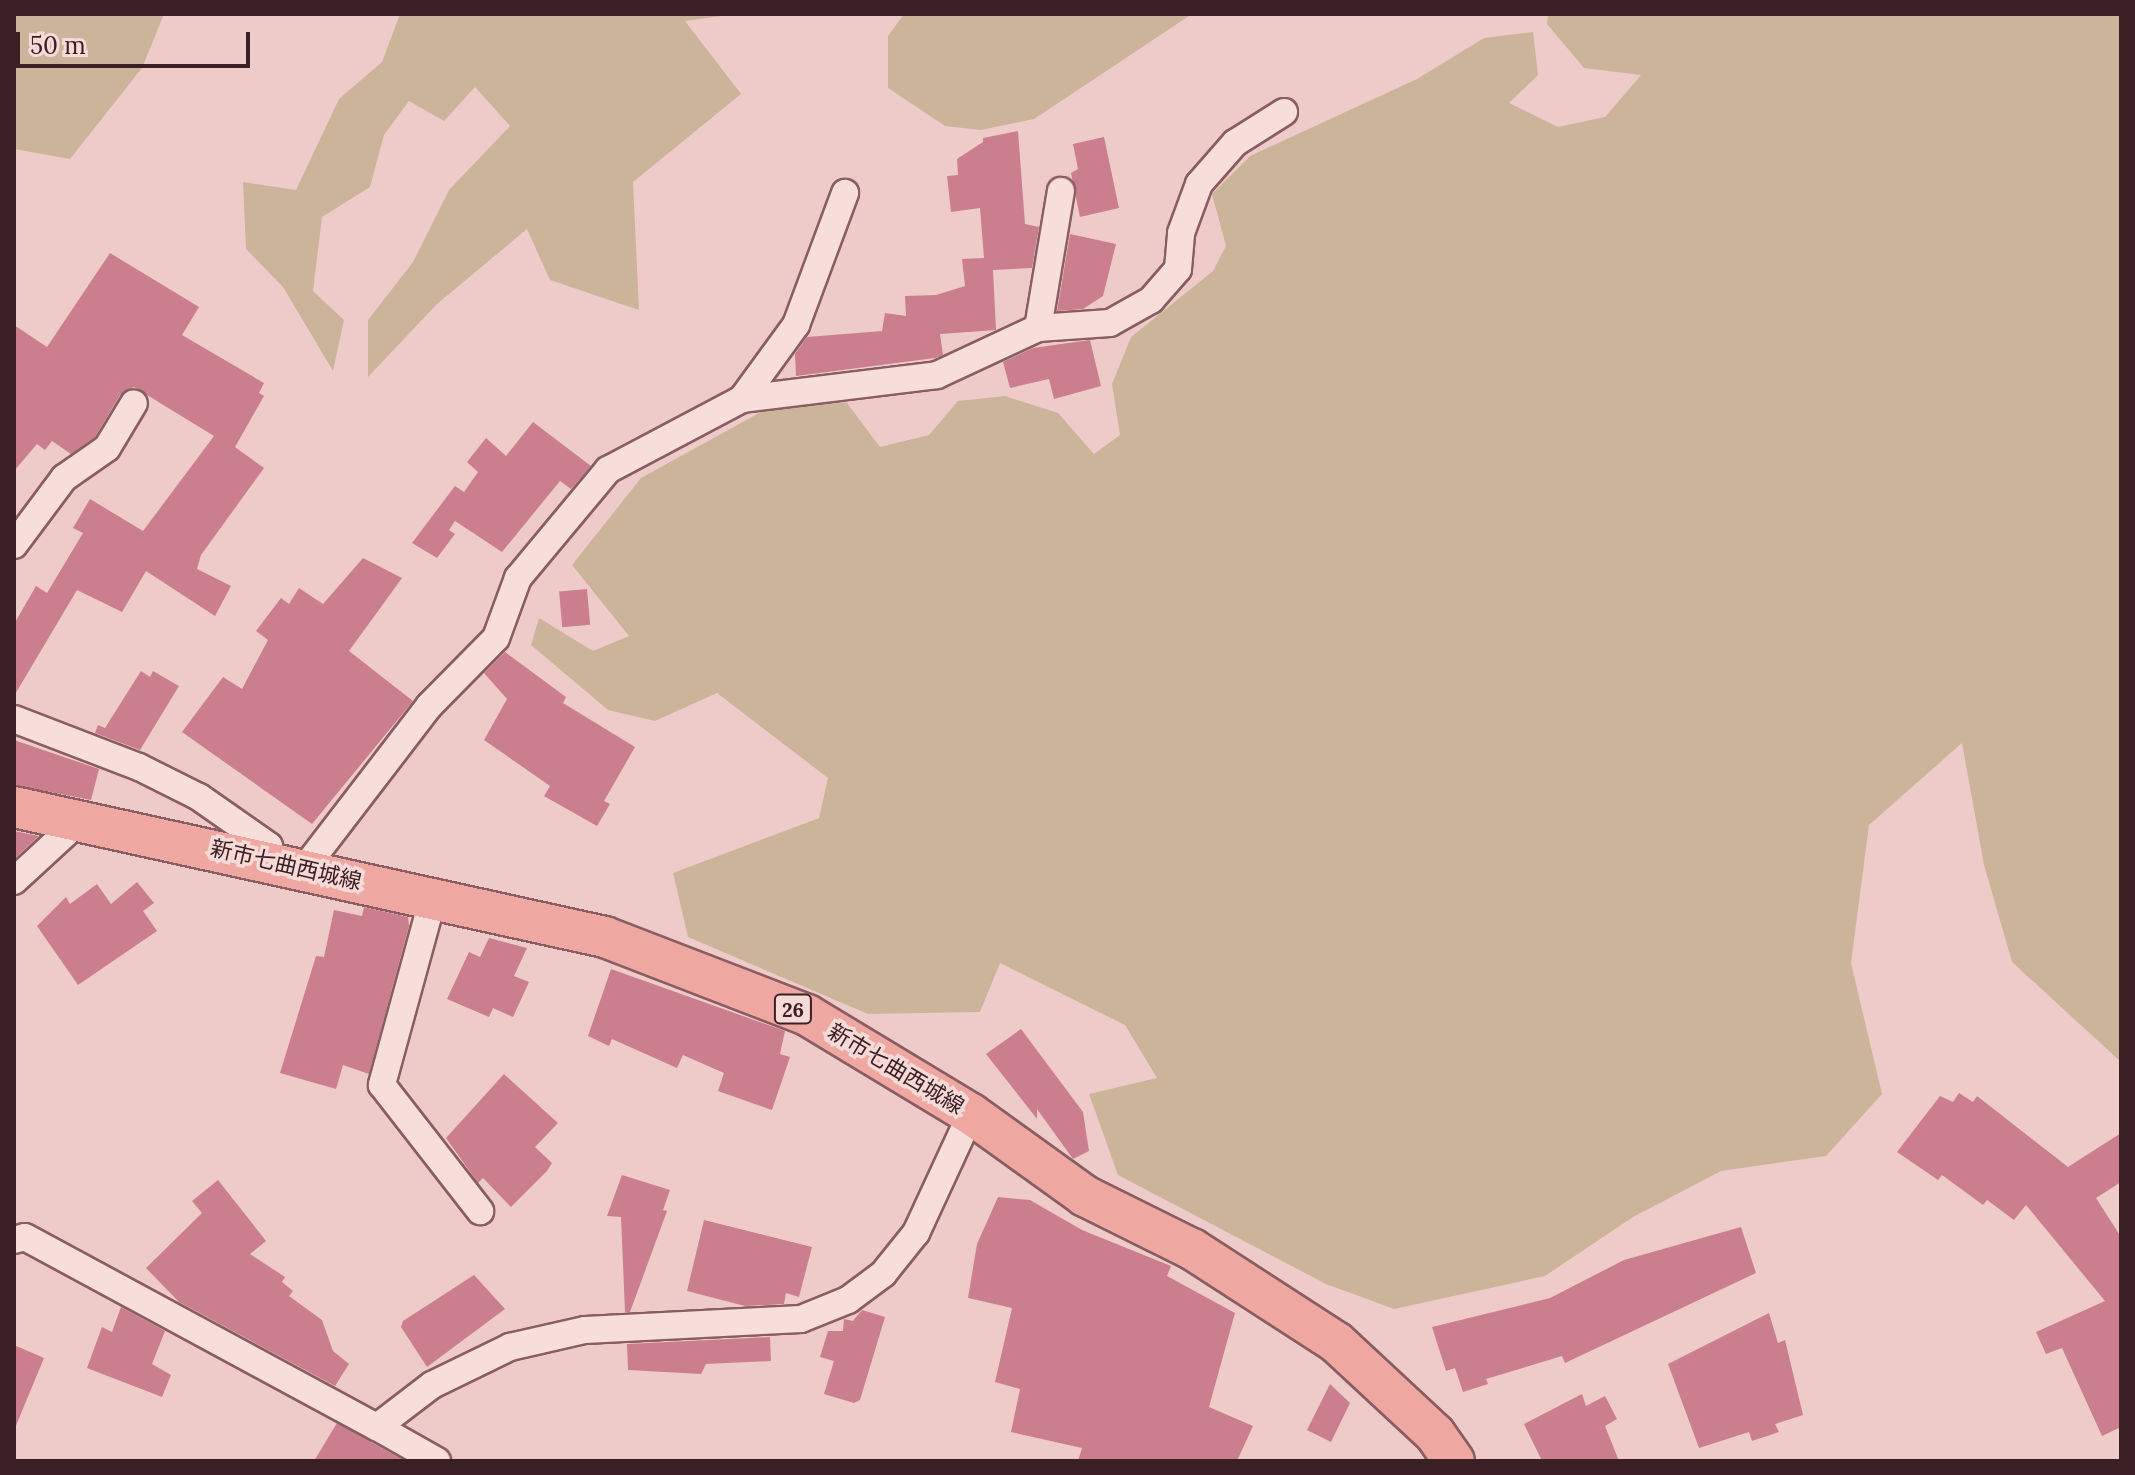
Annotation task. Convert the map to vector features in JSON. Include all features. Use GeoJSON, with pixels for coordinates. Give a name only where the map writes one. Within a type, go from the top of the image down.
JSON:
{"type":"FeatureCollection","features":[{"type":"Feature","properties":{"kind":"main road","name":"新市七曲西城線"},"geometry":{"type":"LineString","coordinates":[[14,807],[289,865],[605,937],[807,1015],[971,1114],[1085,1196],[1192,1249],[1336,1342],[1435,1434],[1454,1461]]}},
{"type":"Feature","properties":{"kind":"street"},"geometry":{"type":"LineString","coordinates":[[14,719],[139,767],[199,797],[269,846],[289,865],[429,706],[496,638],[518,578],[608,470],[742,399],[937,375],[1038,328],[1110,323],[1151,300],[1178,269],[1181,233],[1199,184],[1235,143],[1284,112]]}},
{"type":"Feature","properties":{"kind":"street"},"geometry":{"type":"LineString","coordinates":[[1038,328],[1061,191]]}},
{"type":"Feature","properties":{"kind":"street"},"geometry":{"type":"LineString","coordinates":[[742,399],[796,325],[845,193]]}},
{"type":"Feature","properties":{"kind":"street"},"geometry":{"type":"LineString","coordinates":[[14,545],[64,478],[107,448],[134,403]]}},
{"type":"Feature","properties":{"kind":"street"},"geometry":{"type":"LineString","coordinates":[[14,881],[79,821]]}},
{"type":"Feature","properties":{"kind":"street"},"geometry":{"type":"LineString","coordinates":[[433,898],[382,1085],[480,1211]]}},
{"type":"Feature","properties":{"kind":"street"},"geometry":{"type":"LineString","coordinates":[[377,1427],[432,1385],[510,1347],[585,1330],[801,1319],[848,1300],[883,1274],[916,1233],[971,1114]]}},
{"type":"Feature","properties":{"kind":"street"},"geometry":{"type":"LineString","coordinates":[[14,1240],[25,1237],[437,1461]]}},
{"type":"Feature","properties":{"kind":"shaded area"},"geometry":{"type":"Polygon","coordinates":[[[14,14],[164,14],[142,68],[70,159],[14,149],[14,14]]]}},
{"type":"Feature","properties":{"kind":"shaded area"},"geometry":{"type":"Polygon","coordinates":[[[400,14],[736,14],[685,21],[741,94],[633,182],[639,310],[550,280],[527,229],[437,304],[368,377],[368,320],[413,262],[449,190],[510,126],[475,87],[444,121],[409,101],[384,135],[370,187],[322,217],[313,291],[344,320],[333,371],[283,287],[246,249],[243,182],[296,190],[339,99],[382,62],[400,14]]]}},
{"type":"Feature","properties":{"kind":"shaded area"},"geometry":{"type":"Polygon","coordinates":[[[904,14],[1192,14],[1034,119],[981,130],[945,126],[888,88],[888,36],[904,14]]]}},
{"type":"Feature","properties":{"kind":"shaded area"},"geometry":{"type":"Polygon","coordinates":[[[1548,14],[2121,14],[2121,1062],[2012,962],[1984,865],[1962,743],[1869,825],[1851,963],[1882,1094],[1826,1156],[1721,1171],[1633,1217],[1545,1276],[1394,1309],[1326,1284],[1118,1175],[1089,1094],[1157,1078],[1125,1025],[1000,963],[980,1012],[868,1014],[688,937],[673,873],[819,818],[828,778],[717,693],[655,721],[608,710],[531,645],[539,618],[593,651],[629,636],[572,565],[641,478],[790,396],[847,403],[880,447],[929,435],[958,401],[1005,396],[1058,413],[1094,454],[1120,435],[1112,384],[1131,337],[1213,271],[1226,246],[1212,194],[1250,156],[1417,79],[1484,38],[1533,32],[1538,75],[1509,103],[1558,127],[1605,117],[1641,75],[1584,68],[1547,24],[1548,14]]]}},
{"type":"Feature","properties":{"kind":"building"},"geometry":{"type":"Polygon","coordinates":[[[1018,131],[1025,224],[1039,227],[1032,268],[993,270],[996,330],[940,334],[943,355],[935,358],[796,376],[795,354],[807,337],[882,331],[885,313],[906,316],[905,296],[936,295],[965,286],[962,259],[984,258],[980,208],[951,212],[947,176],[958,175],[957,159],[983,142],[983,138],[1018,131]]]}},
{"type":"Feature","properties":{"kind":"building"},"geometry":{"type":"Polygon","coordinates":[[[1104,137],[1119,208],[1080,217],[1071,173],[1078,169],[1073,144],[1104,137]]]}},
{"type":"Feature","properties":{"kind":"building"},"geometry":{"type":"Polygon","coordinates":[[[1070,234],[1116,244],[1103,296],[1083,309],[1057,311],[1070,234]]]}},
{"type":"Feature","properties":{"kind":"building"},"geometry":{"type":"Polygon","coordinates":[[[110,253],[199,307],[182,335],[264,383],[259,393],[264,396],[235,447],[264,468],[201,555],[197,569],[231,586],[215,616],[146,571],[122,612],[77,590],[14,696],[14,624],[36,586],[47,593],[83,533],[73,528],[90,499],[143,531],[214,436],[134,387],[120,395],[95,437],[71,454],[52,441],[45,450],[37,444],[14,471],[14,325],[47,347],[110,253]]]}},
{"type":"Feature","properties":{"kind":"building"},"geometry":{"type":"Polygon","coordinates":[[[1090,340],[1101,386],[1054,399],[1049,379],[1010,388],[1003,362],[1033,348],[1090,340]]]}},
{"type":"Feature","properties":{"kind":"building"},"geometry":{"type":"Polygon","coordinates":[[[533,422],[591,466],[571,489],[560,481],[502,552],[455,521],[449,530],[455,534],[437,558],[412,543],[455,486],[464,492],[478,472],[467,462],[486,438],[506,456],[533,422]]]}},
{"type":"Feature","properties":{"kind":"building"},"geometry":{"type":"Polygon","coordinates":[[[363,558],[402,578],[349,651],[413,701],[312,824],[182,732],[223,677],[242,689],[268,640],[256,631],[281,598],[289,604],[299,588],[323,604],[363,558]]]}},
{"type":"Feature","properties":{"kind":"building"},"geometry":{"type":"Polygon","coordinates":[[[587,589],[590,625],[562,627],[559,591],[587,589]]]}},
{"type":"Feature","properties":{"kind":"building"},"geometry":{"type":"Polygon","coordinates":[[[505,652],[566,697],[563,703],[635,747],[604,801],[610,804],[597,826],[544,796],[550,786],[484,740],[507,699],[484,673],[505,652]]]}},
{"type":"Feature","properties":{"kind":"building"},"geometry":{"type":"Polygon","coordinates":[[[141,671],[150,677],[153,671],[179,686],[140,750],[95,733],[98,725],[105,728],[141,671]]]}},
{"type":"Feature","properties":{"kind":"building"},"geometry":{"type":"Polygon","coordinates":[[[14,740],[99,769],[91,800],[14,785],[14,740]]]}},
{"type":"Feature","properties":{"kind":"building"},"geometry":{"type":"Polygon","coordinates":[[[14,831],[39,836],[14,859],[14,831]]]}},
{"type":"Feature","properties":{"kind":"building"},"geometry":{"type":"Polygon","coordinates":[[[137,882],[154,903],[143,911],[157,931],[78,985],[37,926],[66,897],[70,904],[97,884],[111,904],[137,882]]]}},
{"type":"Feature","properties":{"kind":"building"},"geometry":{"type":"Polygon","coordinates":[[[364,907],[408,917],[409,926],[369,1074],[343,1065],[336,1089],[280,1073],[316,956],[324,957],[334,910],[362,916],[364,907]]]}},
{"type":"Feature","properties":{"kind":"building"},"geometry":{"type":"Polygon","coordinates":[[[489,938],[527,948],[514,976],[529,982],[513,1017],[493,1008],[489,1017],[447,999],[469,952],[480,957],[489,938]]]}},
{"type":"Feature","properties":{"kind":"building"},"geometry":{"type":"Polygon","coordinates":[[[611,969],[785,1031],[780,1054],[790,1057],[772,1110],[718,1091],[724,1073],[683,1055],[677,1068],[612,1039],[609,1046],[588,1036],[611,969]]]}},
{"type":"Feature","properties":{"kind":"building"},"geometry":{"type":"Polygon","coordinates":[[[1021,1029],[1083,1112],[1089,1151],[1073,1159],[1037,1109],[1037,1119],[986,1054],[1021,1029]]]}},
{"type":"Feature","properties":{"kind":"building"},"geometry":{"type":"Polygon","coordinates":[[[504,1074],[558,1123],[535,1147],[552,1163],[511,1207],[483,1178],[478,1183],[446,1138],[504,1074]]]}},
{"type":"Feature","properties":{"kind":"building"},"geometry":{"type":"Polygon","coordinates":[[[1959,1093],[1973,1102],[1977,1096],[2068,1167],[2121,1133],[2121,1182],[2096,1198],[2121,1237],[2121,1427],[2102,1436],[2062,1348],[2046,1354],[2036,1332],[2105,1301],[2026,1205],[2014,1220],[1987,1200],[1983,1205],[1942,1175],[1938,1180],[1897,1152],[1940,1096],[1953,1102],[1959,1093]]]}},
{"type":"Feature","properties":{"kind":"building"},"geometry":{"type":"Polygon","coordinates":[[[622,1175],[670,1190],[663,1210],[667,1211],[630,1312],[625,1312],[621,1217],[607,1216],[622,1175]]]}},
{"type":"Feature","properties":{"kind":"building"},"geometry":{"type":"Polygon","coordinates":[[[218,1180],[266,1241],[250,1254],[285,1277],[282,1282],[293,1291],[289,1296],[322,1320],[333,1351],[349,1364],[335,1386],[179,1302],[146,1268],[202,1213],[192,1201],[218,1180]]]}},
{"type":"Feature","properties":{"kind":"building"},"geometry":{"type":"Polygon","coordinates":[[[998,1197],[1030,1200],[1082,1230],[1171,1266],[1167,1276],[1235,1313],[1209,1407],[1253,1426],[1237,1461],[1078,1461],[1082,1448],[1011,1432],[1020,1389],[995,1382],[1012,1308],[968,1298],[977,1244],[998,1197]]]}},
{"type":"Feature","properties":{"kind":"building"},"geometry":{"type":"Polygon","coordinates":[[[704,1220],[812,1247],[799,1297],[786,1293],[784,1304],[745,1306],[687,1291],[704,1220]]]}},
{"type":"Feature","properties":{"kind":"building"},"geometry":{"type":"Polygon","coordinates":[[[1741,1227],[1756,1273],[1565,1363],[1562,1356],[1486,1379],[1488,1384],[1463,1392],[1455,1368],[1446,1371],[1432,1327],[1550,1298],[1624,1260],[1741,1227]]]}},
{"type":"Feature","properties":{"kind":"building"},"geometry":{"type":"Polygon","coordinates":[[[474,1275],[505,1309],[427,1367],[401,1327],[403,1321],[474,1275]]]}},
{"type":"Feature","properties":{"kind":"building"},"geometry":{"type":"Polygon","coordinates":[[[121,1307],[165,1331],[152,1364],[171,1375],[162,1397],[87,1368],[102,1327],[112,1332],[121,1307]]]}},
{"type":"Feature","properties":{"kind":"building"},"geometry":{"type":"Polygon","coordinates":[[[862,1310],[885,1317],[860,1400],[854,1403],[824,1394],[834,1361],[820,1357],[828,1331],[843,1331],[844,1319],[853,1321],[862,1310]]]}},
{"type":"Feature","properties":{"kind":"building"},"geometry":{"type":"Polygon","coordinates":[[[1769,1313],[1778,1343],[1785,1340],[1803,1415],[1775,1424],[1779,1432],[1752,1441],[1749,1432],[1699,1448],[1668,1364],[1769,1313]]]}},
{"type":"Feature","properties":{"kind":"building"},"geometry":{"type":"Polygon","coordinates":[[[770,1337],[771,1361],[706,1364],[701,1374],[628,1370],[627,1344],[770,1337]]]}},
{"type":"Feature","properties":{"kind":"building"},"geometry":{"type":"Polygon","coordinates":[[[14,1345],[44,1358],[15,1428],[14,1428],[14,1345]]]}},
{"type":"Feature","properties":{"kind":"building"},"geometry":{"type":"Polygon","coordinates":[[[1330,1384],[1350,1403],[1331,1442],[1307,1430],[1330,1384]]]}},
{"type":"Feature","properties":{"kind":"building"},"geometry":{"type":"Polygon","coordinates":[[[1582,1394],[1586,1406],[1605,1396],[1617,1419],[1605,1426],[1619,1461],[1542,1461],[1524,1424],[1582,1394]]]}},
{"type":"Feature","properties":{"kind":"building"},"geometry":{"type":"Polygon","coordinates":[[[337,1423],[369,1441],[405,1461],[314,1461],[337,1423]]]}}]}
